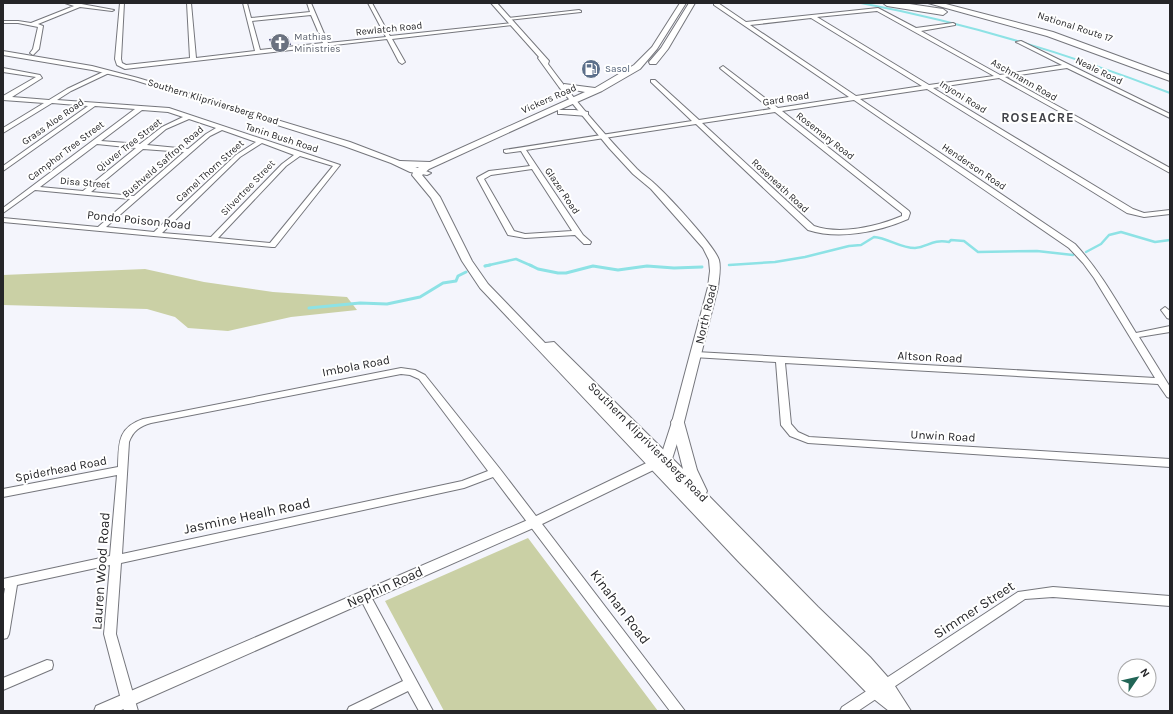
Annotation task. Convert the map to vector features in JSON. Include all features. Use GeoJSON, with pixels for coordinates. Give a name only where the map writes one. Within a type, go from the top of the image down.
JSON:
{"type":"FeatureCollection","features":[{"type":"Feature","properties":{"kind":"highway"},"geometry":{"type":"LineString","coordinates":[[887,3],[978,18],[1096,49]]}},
{"type":"Feature","properties":{"kind":"highway"},"geometry":{"type":"LineString","coordinates":[[932,3],[1017,24],[1096,49],[1170,78]]}},
{"type":"Feature","properties":{"kind":"highway","name":"National Route 17"},"geometry":{"type":"LineString","coordinates":[[947,3],[1040,27],[1142,61],[1170,73]]}},
{"type":"Feature","properties":{"kind":"highway"},"geometry":{"type":"LineString","coordinates":[[966,3],[1079,37],[1142,61]]}},
{"type":"Feature","properties":{"kind":"main road","name":"Vickers Road"},"geometry":{"type":"LineString","coordinates":[[427,173],[561,112],[637,67],[650,54],[683,3]]}},
{"type":"Feature","properties":{"kind":"main road","name":"Vickers Road"},"geometry":{"type":"LineString","coordinates":[[417,172],[434,163],[619,84],[654,61],[664,49],[692,3]]}},
{"type":"Feature","properties":{"kind":"main road"},"geometry":{"type":"LineString","coordinates":[[567,86],[583,90],[599,89]]}},
{"type":"Feature","properties":{"kind":"main road"},"geometry":{"type":"LineString","coordinates":[[561,112],[585,114]]}},
{"type":"Feature","properties":{"kind":"main road"},"geometry":{"type":"LineString","coordinates":[[400,164],[422,165],[434,163]]}},
{"type":"Feature","properties":{"kind":"main road","name":"Southern Klipriviersberg Road"},"geometry":{"type":"LineString","coordinates":[[417,172],[419,178],[435,197],[474,274],[484,286],[661,462],[709,505],[899,708]]}},
{"type":"Feature","properties":{"kind":"main road","name":"Southern Klipriviersberg Road"},"geometry":{"type":"LineString","coordinates":[[427,173],[428,179],[443,198],[476,265],[486,281],[571,372]]}},
{"type":"Feature","properties":{"kind":"main road"},"geometry":{"type":"LineString","coordinates":[[678,422],[690,470],[702,495],[709,505]]}},
{"type":"Feature","properties":{"kind":"main road","name":"Southern Klipriviersberg Road"},"geometry":{"type":"LineString","coordinates":[[661,462],[743,557],[881,688]]}},
{"type":"Feature","properties":{"kind":"street"},"geometry":{"type":"LineString","coordinates":[[67,3],[112,10]]}},
{"type":"Feature","properties":{"kind":"street","name":"Rewlatch Road"},"geometry":{"type":"LineString","coordinates":[[122,3],[118,62],[125,67],[388,38],[510,22],[579,11]]}},
{"type":"Feature","properties":{"kind":"street"},"geometry":{"type":"LineString","coordinates":[[189,3],[193,60]]}},
{"type":"Feature","properties":{"kind":"street"},"geometry":{"type":"LineString","coordinates":[[245,3],[258,53]]}},
{"type":"Feature","properties":{"kind":"street"},"geometry":{"type":"LineString","coordinates":[[309,3],[326,45]]}},
{"type":"Feature","properties":{"kind":"street"},"geometry":{"type":"LineString","coordinates":[[370,3],[402,62]]}},
{"type":"Feature","properties":{"kind":"street","name":"North Road"},"geometry":{"type":"LineString","coordinates":[[494,3],[541,58],[547,68],[578,102],[636,172],[654,187],[707,246],[714,260],[716,271],[696,356],[678,422],[661,462]]}},
{"type":"Feature","properties":{"kind":"street","name":"Henderson Road"},"geometry":{"type":"LineString","coordinates":[[716,4],[1072,246],[1086,261],[1098,278],[1170,396]]}},
{"type":"Feature","properties":{"kind":"street"},"geometry":{"type":"LineString","coordinates":[[33,24],[80,5]]}},
{"type":"Feature","properties":{"kind":"street","name":"Aschmann Road"},"geometry":{"type":"LineString","coordinates":[[746,24],[867,10],[881,10],[1170,170]]}},
{"type":"Feature","properties":{"kind":"street"},"geometry":{"type":"LineString","coordinates":[[249,20],[312,13]]}},
{"type":"Feature","properties":{"kind":"street","name":"Inyoni Road"},"geometry":{"type":"LineString","coordinates":[[811,16],[1130,211],[1144,215],[1170,212]]}},
{"type":"Feature","properties":{"kind":"street"},"geometry":{"type":"LineString","coordinates":[[3,22],[33,24],[42,27],[36,49],[33,53]]}},
{"type":"Feature","properties":{"kind":"street"},"geometry":{"type":"LineString","coordinates":[[915,30],[953,24]]}},
{"type":"Feature","properties":{"kind":"street","name":"Neale Road"},"geometry":{"type":"LineString","coordinates":[[1019,42],[1170,116]]}},
{"type":"Feature","properties":{"kind":"street","name":"Southern Klipriviersberg Road"},"geometry":{"type":"LineString","coordinates":[[3,53],[107,72],[136,79],[262,117],[370,152],[417,172],[427,173]]}},
{"type":"Feature","properties":{"kind":"street","name":"North Road"},"geometry":{"type":"LineString","coordinates":[[541,58],[549,64],[567,86],[585,114],[607,136]]}},
{"type":"Feature","properties":{"kind":"street","name":"Gard Road"},"geometry":{"type":"LineString","coordinates":[[506,150],[1068,66]]}},
{"type":"Feature","properties":{"kind":"street","name":"Rosemary Road"},"geometry":{"type":"LineString","coordinates":[[723,68],[896,204]]}},
{"type":"Feature","properties":{"kind":"street"},"geometry":{"type":"LineString","coordinates":[[3,70],[38,76],[39,78],[4,98]]}},
{"type":"Feature","properties":{"kind":"street"},"geometry":{"type":"LineString","coordinates":[[3,131],[51,100],[107,72]]}},
{"type":"Feature","properties":{"kind":"street","name":"Roseneath Road"},"geometry":{"type":"LineString","coordinates":[[653,81],[814,230],[834,233],[896,221],[905,217],[906,213],[896,204]]}},
{"type":"Feature","properties":{"kind":"street","name":"Tanin Bush Road"},"geometry":{"type":"LineString","coordinates":[[4,98],[51,100],[169,110],[299,154],[337,165],[272,245]]}},
{"type":"Feature","properties":{"kind":"street","name":"Grass Aloe Road"},"geometry":{"type":"LineString","coordinates":[[3,169],[95,104]]}},
{"type":"Feature","properties":{"kind":"street","name":"Camphor Tree Street"},"geometry":{"type":"LineString","coordinates":[[3,210],[141,108]]}},
{"type":"Feature","properties":{"kind":"street","name":"Qiuver Tree Street"},"geometry":{"type":"LineString","coordinates":[[85,193],[164,128],[188,117]]}},
{"type":"Feature","properties":{"kind":"street","name":"Bushveld Saffron Road"},"geometry":{"type":"LineString","coordinates":[[101,228],[208,135],[221,128]]}},
{"type":"Feature","properties":{"kind":"street","name":"Camel Thorn Street"},"geometry":{"type":"LineString","coordinates":[[156,234],[238,156],[261,141]]}},
{"type":"Feature","properties":{"kind":"street"},"geometry":{"type":"LineString","coordinates":[[94,142],[190,150]]}},
{"type":"Feature","properties":{"kind":"street","name":"Glazer Road"},"geometry":{"type":"LineString","coordinates":[[522,148],[578,233],[587,242]]}},
{"type":"Feature","properties":{"kind":"street","name":"Silvertree Street"},"geometry":{"type":"LineString","coordinates":[[213,239],[284,165],[299,154]]}},
{"type":"Feature","properties":{"kind":"street"},"geometry":{"type":"LineString","coordinates":[[534,167],[489,173],[480,178],[511,233],[525,236],[578,233]]}},
{"type":"Feature","properties":{"kind":"street","name":"Disa Street"},"geometry":{"type":"LineString","coordinates":[[33,188],[136,198]]}},
{"type":"Feature","properties":{"kind":"street","name":"Pondo Poison Road"},"geometry":{"type":"LineString","coordinates":[[3,220],[272,245]]}},
{"type":"Feature","properties":{"kind":"street"},"geometry":{"type":"LineString","coordinates":[[1133,336],[1147,334],[1158,330],[1170,329]]}},
{"type":"Feature","properties":{"kind":"street","name":"Altson Road"},"geometry":{"type":"LineString","coordinates":[[696,356],[1162,381]]}},
{"type":"Feature","properties":{"kind":"street","name":"Unwin Road"},"geometry":{"type":"LineString","coordinates":[[780,360],[786,424],[794,434],[808,440],[1170,463]]}},
{"type":"Feature","properties":{"kind":"street","name":"Imbola Road"},"geometry":{"type":"LineString","coordinates":[[124,442],[128,431],[139,424],[148,421],[384,374],[409,372],[422,377],[535,522]]}},
{"type":"Feature","properties":{"kind":"street","name":"Lauren Wood Road"},"geometry":{"type":"LineString","coordinates":[[124,442],[117,559],[110,634],[130,705]]}},
{"type":"Feature","properties":{"kind":"street","name":"Nephin Road"},"geometry":{"type":"LineString","coordinates":[[102,711],[130,705],[364,596],[535,522],[661,462]]}},
{"type":"Feature","properties":{"kind":"street","name":"Spiderhead Road"},"geometry":{"type":"LineString","coordinates":[[3,493],[123,470]]}},
{"type":"Feature","properties":{"kind":"street","name":"Jasmine Healh Road"},"geometry":{"type":"LineString","coordinates":[[7,583],[464,484],[496,472]]}},
{"type":"Feature","properties":{"kind":"street","name":"Kinahan Road"},"geometry":{"type":"LineString","coordinates":[[535,522],[678,711]]}},
{"type":"Feature","properties":{"kind":"street"},"geometry":{"type":"LineString","coordinates":[[3,634],[7,583]]}},
{"type":"Feature","properties":{"kind":"street","name":"Simmer Street"},"geometry":{"type":"LineString","coordinates":[[881,688],[1022,595],[1053,592],[1170,601]]}},
{"type":"Feature","properties":{"kind":"street"},"geometry":{"type":"LineString","coordinates":[[364,596],[426,711]]}},
{"type":"Feature","properties":{"kind":"street"},"geometry":{"type":"LineString","coordinates":[[3,684],[47,665]]}},
{"type":"Feature","properties":{"kind":"street"},"geometry":{"type":"LineString","coordinates":[[354,711],[411,683]]}},
{"type":"Feature","properties":{"kind":"street"},"geometry":{"type":"LineString","coordinates":[[846,711],[881,688]]}},
{"type":"Feature","properties":{"kind":"green space"},"geometry":{"type":"Polygon","coordinates":[[[145,269],[204,282],[273,292],[347,297],[357,310],[291,317],[228,331],[188,328],[175,317],[147,309],[3,305],[3,275],[145,269]]]}},
{"type":"Feature","properties":{"kind":"green space"},"geometry":{"type":"Polygon","coordinates":[[[528,538],[658,711],[444,711],[385,601],[528,538]]]}},
{"type":"Feature","properties":{"kind":"building","name":"Mathias Ministries"},"geometry":{"type":"Polygon","coordinates":[[[288,37],[291,45],[272,47],[269,39],[288,37]]]}},
{"type":"Feature","properties":{"kind":"waterway"},"geometry":{"type":"LineString","coordinates":[[861,3],[940,20],[1017,41],[1094,65],[1170,93]]}},
{"type":"Feature","properties":{"kind":"waterway"},"geometry":{"type":"LineString","coordinates":[[1086,252],[1101,244],[1109,235],[1121,232],[1155,242],[1170,240]]}},
{"type":"Feature","properties":{"kind":"waterway"},"geometry":{"type":"LineString","coordinates":[[729,265],[775,262],[805,257],[849,246],[861,245],[874,237],[910,248],[915,248],[934,242],[949,242],[951,240],[964,241],[978,252],[1037,251],[1073,255]]}},
{"type":"Feature","properties":{"kind":"waterway"},"geometry":{"type":"LineString","coordinates":[[490,265],[485,266],[516,259],[532,266]]}},
{"type":"Feature","properties":{"kind":"waterway"},"geometry":{"type":"LineString","coordinates":[[532,266],[538,269],[558,273],[566,273],[593,266],[618,270],[647,266],[674,268],[702,267]]}},
{"type":"Feature","properties":{"kind":"waterway"},"geometry":{"type":"LineString","coordinates":[[309,308],[360,303],[387,304],[420,297],[443,283],[456,281],[458,276],[466,272]]}},
{"type":"Feature","properties":{"kind":"place","name":"Mathias Ministries"},"geometry":{"type":"Point","coordinates":[280,43]}},
{"type":"Feature","properties":{"kind":"place","name":"Sasol"},"geometry":{"type":"Point","coordinates":[591,69]}},
{"type":"Feature","properties":{"kind":"district","name":"ROSEACRE"},"geometry":{"type":"Point","coordinates":[1038,117]}}]}
